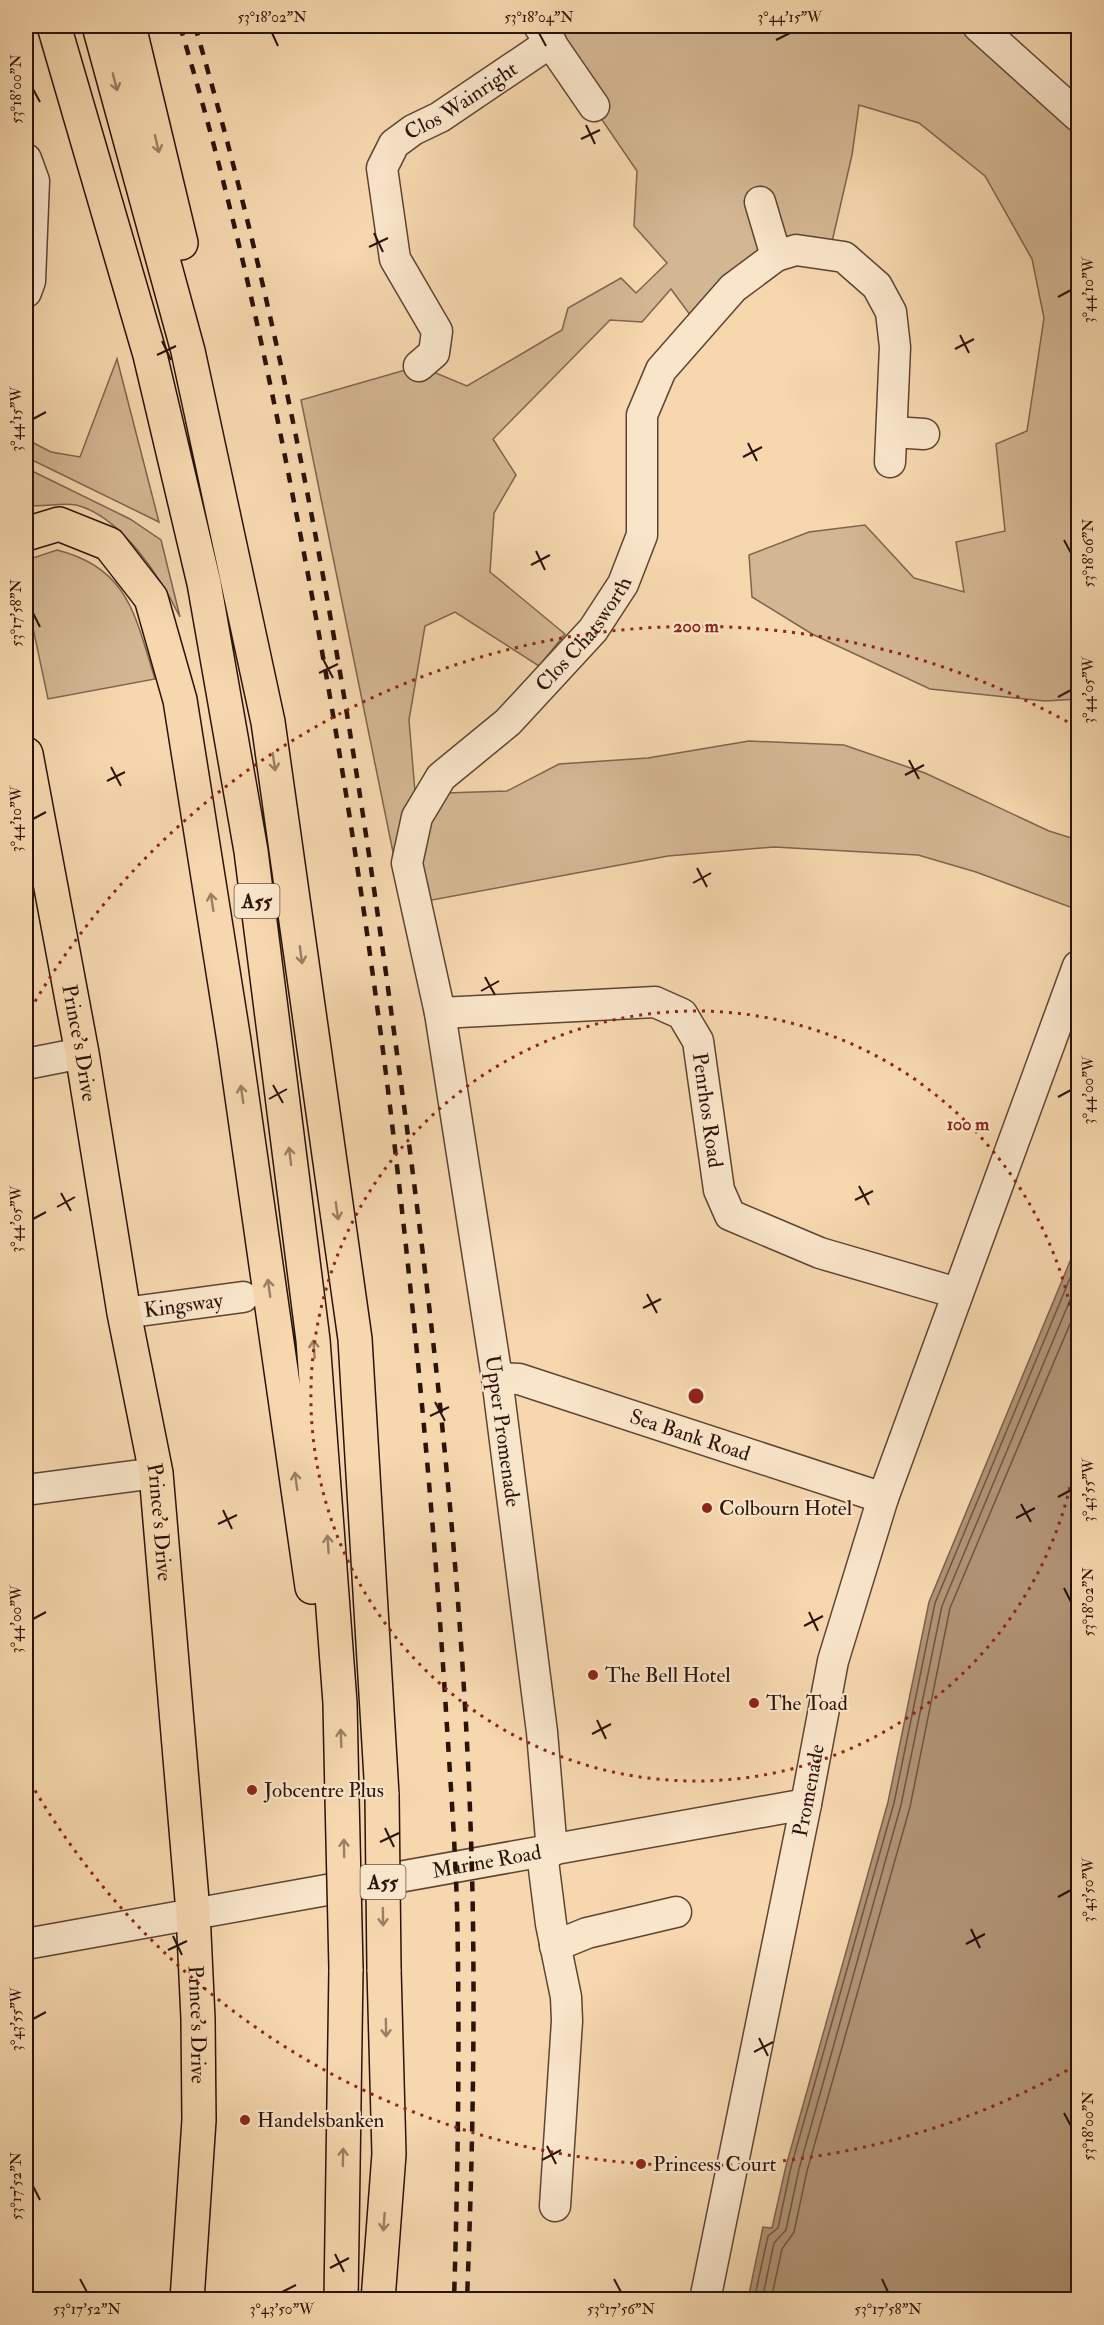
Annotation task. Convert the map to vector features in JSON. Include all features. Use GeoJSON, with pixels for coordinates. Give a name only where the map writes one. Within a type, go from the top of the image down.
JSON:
{"type":"FeatureCollection","features":[{"type":"Feature","properties":{"kind":"main road","name":"A55"},"geometry":{"type":"LineString","coordinates":[[54,26],[153,366],[204,582],[251,851],[313,1340],[340,1703],[346,1969],[341,2300]]}},
{"type":"Feature","properties":{"kind":"main road","name":"A55"},"geometry":{"type":"LineString","coordinates":[[99,26],[188,351],[268,722],[355,1339],[382,1795],[389,2154],[378,2300]]}},
{"type":"Feature","properties":{"kind":"main road"},"geometry":{"type":"LineString","coordinates":[[129,26],[203,338],[268,722]]}},
{"type":"Feature","properties":{"kind":"main road"},"geometry":{"type":"LineString","coordinates":[[26,534],[59,524],[109,544],[151,598],[180,700],[234,1041],[309,1573],[340,1703]]}},
{"type":"Feature","properties":{"kind":"main road","name":"Prince's Drive"},"geometry":{"type":"LineString","coordinates":[[26,754],[82,1053],[124,1313],[156,1473],[193,1912],[198,2019],[199,2120],[187,2300]]}},
{"type":"Feature","properties":{"kind":"street"},"geometry":{"type":"LineString","coordinates":[[978,26],[1078,116]]}},
{"type":"Feature","properties":{"kind":"street","name":"Clos Wainright"},"geometry":{"type":"LineString","coordinates":[[419,366],[434,353],[437,331],[396,259],[382,168],[394,144],[413,130],[440,117],[545,34],[594,106]]}},
{"type":"Feature","properties":{"kind":"street"},"geometry":{"type":"LineString","coordinates":[[26,159],[34,181],[30,281],[26,292]]}},
{"type":"Feature","properties":{"kind":"street"},"geometry":{"type":"LineString","coordinates":[[760,202],[776,256]]}},
{"type":"Feature","properties":{"kind":"street","name":"Clos Chatsworth"},"geometry":{"type":"LineString","coordinates":[[440,1013],[407,863],[417,817],[441,777],[508,722],[593,630],[624,584],[642,535],[642,415],[661,370],[733,288],[776,256],[796,250],[844,257],[877,286],[891,312],[895,347],[890,462]]}},
{"type":"Feature","properties":{"kind":"street"},"geometry":{"type":"LineString","coordinates":[[893,432],[924,434]]}},
{"type":"Feature","properties":{"kind":"street","name":"Promenade"},"geometry":{"type":"LineString","coordinates":[[705,2300],[806,1804],[832,1661],[883,1498],[1078,966]]}},
{"type":"Feature","properties":{"kind":"street","name":"Penrhos Road"},"geometry":{"type":"LineString","coordinates":[[440,1013],[655,1002],[682,1014],[698,1041],[719,1190],[730,1215],[820,1253],[957,1293]]}},
{"type":"Feature","properties":{"kind":"street","name":"Upper Promenade"},"geometry":{"type":"LineString","coordinates":[[440,1013],[497,1378],[542,1732],[547,1852],[555,1946],[566,1997],[567,2021],[555,2206]]}},
{"type":"Feature","properties":{"kind":"street"},"geometry":{"type":"LineString","coordinates":[[26,1064],[82,1053]]}},
{"type":"Feature","properties":{"kind":"street","name":"Kingsway"},"geometry":{"type":"LineString","coordinates":[[124,1313],[243,1297]]}},
{"type":"Feature","properties":{"kind":"street","name":"Sea Bank Road"},"geometry":{"type":"LineString","coordinates":[[497,1378],[519,1379],[883,1498]]}},
{"type":"Feature","properties":{"kind":"street"},"geometry":{"type":"LineString","coordinates":[[26,1490],[156,1473]]}},
{"type":"Feature","properties":{"kind":"street","name":"Marine Road"},"geometry":{"type":"LineString","coordinates":[[26,1944],[193,1912],[547,1852],[806,1804]]}},
{"type":"Feature","properties":{"kind":"street"},"geometry":{"type":"LineString","coordinates":[[555,1946],[587,1934],[675,1912]]}},
{"type":"Feature","properties":{"kind":"shaded area"},"geometry":{"type":"Polygon","coordinates":[[[538,26],[978,26],[1078,116],[1078,699],[1045,701],[930,689],[812,634],[752,597],[749,555],[809,532],[865,525],[914,578],[964,592],[956,542],[1005,531],[996,444],[1027,431],[1044,318],[1032,259],[985,176],[919,123],[859,105],[852,155],[829,255],[776,256],[699,327],[671,289],[642,322],[610,320],[493,439],[516,475],[494,513],[490,572],[565,634],[539,666],[455,612],[425,626],[409,720],[417,816],[445,793],[507,791],[559,764],[648,758],[749,741],[844,745],[925,773],[1049,831],[1078,840],[1078,910],[976,872],[918,855],[774,847],[668,856],[416,903],[395,862],[301,400],[419,366],[467,386],[562,330],[568,308],[621,278],[636,293],[667,263],[634,226],[637,171],[538,26]]]}},
{"type":"Feature","properties":{"kind":"shaded area"},"geometry":{"type":"Polygon","coordinates":[[[117,359],[159,522],[26,457],[26,439],[51,452],[80,457],[117,359]]]}},
{"type":"Feature","properties":{"kind":"shaded area"},"geometry":{"type":"Polygon","coordinates":[[[26,468],[130,519],[161,540],[180,617],[151,567],[124,535],[109,522],[93,511],[76,505],[26,505],[26,468]]]}},
{"type":"Feature","properties":{"kind":"shaded area"},"geometry":{"type":"Polygon","coordinates":[[[57,550],[81,558],[100,569],[114,582],[126,598],[134,615],[155,679],[48,699],[33,628],[33,558],[57,550]]]}},
{"type":"Feature","properties":{"kind":"water"},"geometry":{"type":"Polygon","coordinates":[[[1078,1242],[1078,2299],[748,2299],[763,2227],[772,2228],[786,2166],[888,1802],[929,1602],[1078,1242]]]}},
{"type":"Feature","properties":{"kind":"railway"},"geometry":{"type":"LineString","coordinates":[[180,26],[213,143],[242,260],[293,497],[346,792],[388,1090],[429,1477],[454,1833],[458,2054],[454,2300]]}},
{"type":"Feature","properties":{"kind":"railway"},"geometry":{"type":"LineString","coordinates":[[195,26],[229,147],[259,268],[286,391],[334,637],[374,886],[431,1320],[452,1526],[467,1734],[471,1838],[473,2069],[467,2300]]}},
{"type":"Feature","properties":{"kind":"place","name":"Colbourn Hotel"},"geometry":{"type":"Point","coordinates":[707,1508]}},
{"type":"Feature","properties":{"kind":"place","name":"The Bell Hotel"},"geometry":{"type":"Point","coordinates":[593,1675]}},
{"type":"Feature","properties":{"kind":"place","name":"The Toad"},"geometry":{"type":"Point","coordinates":[754,1703]}},
{"type":"Feature","properties":{"kind":"place","name":"Jobcentre Plus"},"geometry":{"type":"Point","coordinates":[252,1790]}},
{"type":"Feature","properties":{"kind":"place","name":"Handelsbanken"},"geometry":{"type":"Point","coordinates":[245,2120]}},
{"type":"Feature","properties":{"kind":"place","name":"Princess Court"},"geometry":{"type":"Point","coordinates":[641,2164]}}]}
